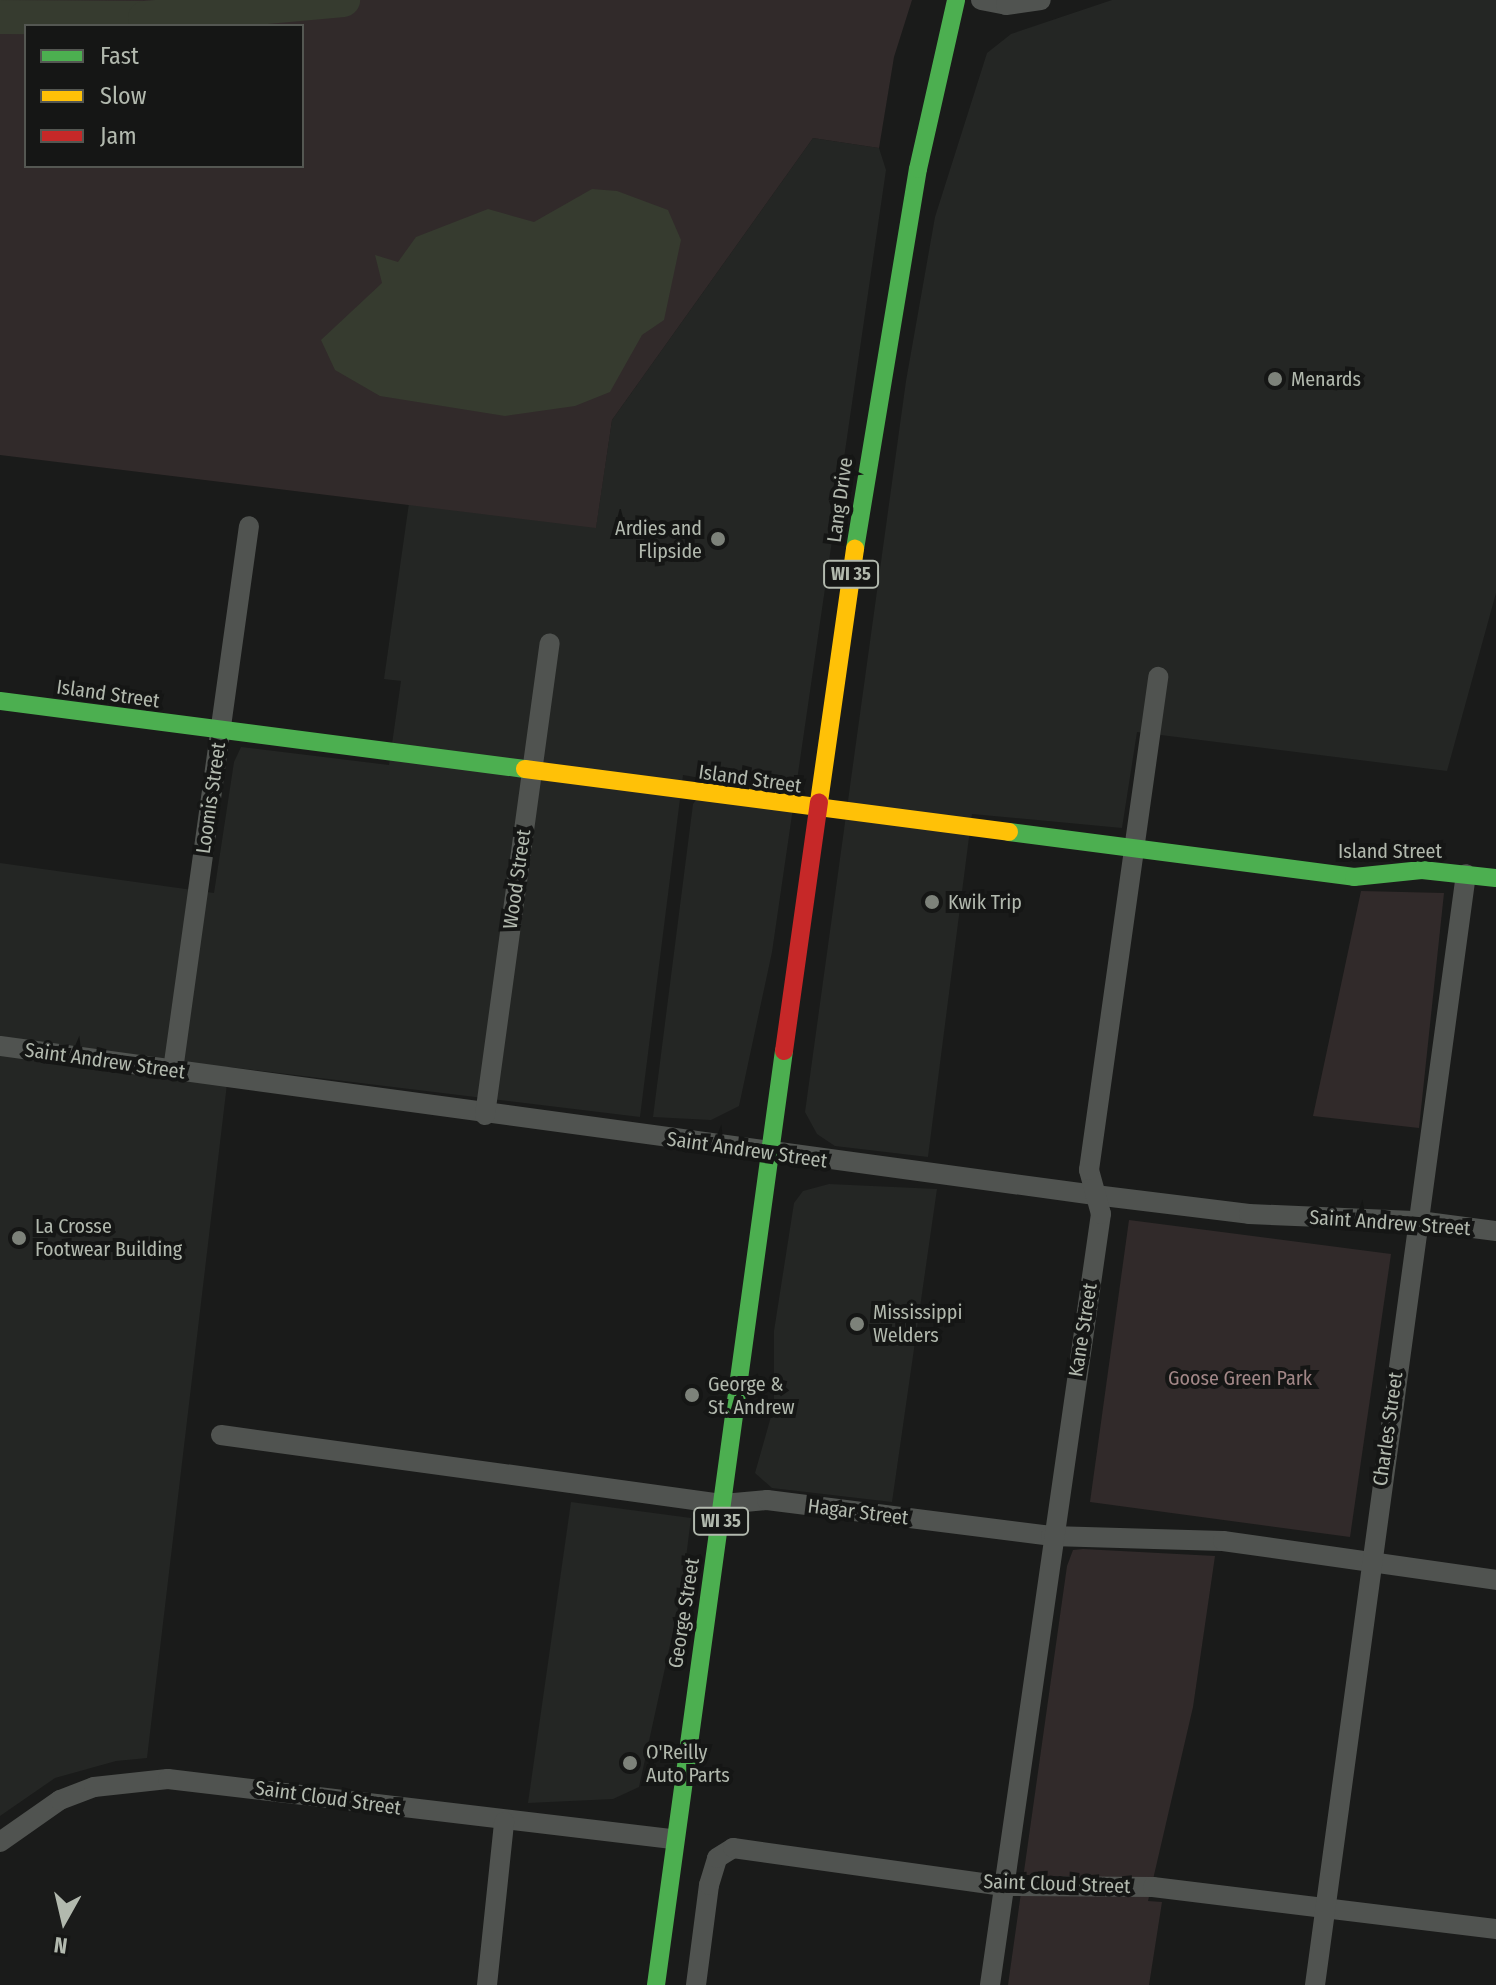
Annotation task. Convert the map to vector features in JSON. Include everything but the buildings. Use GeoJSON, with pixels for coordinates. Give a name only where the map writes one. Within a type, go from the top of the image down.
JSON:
{"type":"FeatureCollection","features":[{"type":"Feature","properties":{"kind":"main road","name":"Lang Drive"},"geometry":{"type":"LineString","coordinates":[[771,1152],[873,424],[918,169],[956,0]]}},
{"type":"Feature","properties":{"kind":"main road","name":"Island Street"},"geometry":{"type":"LineString","coordinates":[[0,701],[821,811],[1135,847],[1354,877],[1422,870],[1496,878]]}},
{"type":"Feature","properties":{"kind":"main road","name":"George Street"},"geometry":{"type":"LineString","coordinates":[[656,1985],[672,1839],[723,1504],[771,1152]]}},
{"type":"Feature","properties":{"kind":"street"},"geometry":{"type":"LineString","coordinates":[[981,0],[1006,5],[1041,0]]}},
{"type":"Feature","properties":{"kind":"street","name":"Loomis Street"},"geometry":{"type":"LineString","coordinates":[[173,1070],[249,526]]}},
{"type":"Feature","properties":{"kind":"street","name":"Wood Street"},"geometry":{"type":"LineString","coordinates":[[485,1115],[550,643]]}},
{"type":"Feature","properties":{"kind":"street","name":"Kane Street"},"geometry":{"type":"LineString","coordinates":[[990,1985],[1051,1536],[1101,1214],[1089,1170],[1158,677]]}},
{"type":"Feature","properties":{"kind":"street","name":"Charles Street"},"geometry":{"type":"LineString","coordinates":[[1315,1985],[1369,1560],[1466,874]]}},
{"type":"Feature","properties":{"kind":"street","name":"Saint Andrew Street"},"geometry":{"type":"LineString","coordinates":[[0,1046],[485,1115],[1095,1195],[1249,1214],[1419,1221],[1496,1231]]}},
{"type":"Feature","properties":{"kind":"street","name":"Hagar Street"},"geometry":{"type":"LineString","coordinates":[[221,1435],[723,1504],[767,1500],[1051,1536],[1223,1541],[1496,1580]]}},
{"type":"Feature","properties":{"kind":"street","name":"Saint Cloud Street"},"geometry":{"type":"LineString","coordinates":[[0,1842],[60,1800],[94,1787],[157,1779],[224,1783],[504,1822],[672,1839]]}},
{"type":"Feature","properties":{"kind":"street"},"geometry":{"type":"LineString","coordinates":[[487,1985],[504,1822]]}},
{"type":"Feature","properties":{"kind":"street","name":"Saint Cloud Street"},"geometry":{"type":"LineString","coordinates":[[696,1985],[717,1858],[733,1848],[1005,1886],[1153,1887],[1491,1932]]}},
{"type":"Feature","properties":{"kind":"shaded area"},"geometry":{"type":"Polygon","coordinates":[[[1112,0],[1496,0],[1496,593],[1447,771],[1137,732],[1122,828],[972,814],[928,1157],[835,1146],[817,1134],[805,1112],[906,381],[935,217],[987,53],[1011,34],[1112,0]]]}},
{"type":"Feature","properties":{"kind":"shaded area"},"geometry":{"type":"Polygon","coordinates":[[[813,138],[879,148],[886,170],[772,952],[739,1106],[711,1120],[653,1117],[693,804],[711,780],[683,775],[640,1117],[229,1067],[147,1758],[116,1761],[55,1778],[0,1816],[0,863],[214,893],[234,762],[241,747],[389,765],[401,681],[384,679],[409,503],[596,527],[612,420],[813,138]]]}},
{"type":"Feature","properties":{"kind":"shaded area"},"geometry":{"type":"Polygon","coordinates":[[[592,189],[617,191],[668,210],[681,240],[664,320],[642,335],[610,392],[575,406],[505,416],[380,396],[335,370],[321,340],[382,283],[375,255],[398,262],[416,237],[488,209],[534,222],[592,189]]]}},
{"type":"Feature","properties":{"kind":"shaded area"},"geometry":{"type":"Polygon","coordinates":[[[829,1184],[937,1189],[892,1502],[772,1488],[755,1473],[774,1406],[774,1331],[794,1203],[803,1191],[829,1184]]]}},
{"type":"Feature","properties":{"kind":"shaded area"},"geometry":{"type":"Polygon","coordinates":[[[571,1502],[691,1518],[682,1590],[639,1787],[613,1799],[528,1803],[571,1502]]]}},
{"type":"Feature","properties":{"kind":"green space"},"geometry":{"type":"Polygon","coordinates":[[[0,0],[912,0],[894,57],[879,148],[813,138],[612,420],[596,528],[0,455],[0,0]]]}},
{"type":"Feature","properties":{"kind":"green space"},"geometry":{"type":"Polygon","coordinates":[[[1361,891],[1444,893],[1419,1128],[1313,1116],[1361,891]]]}},
{"type":"Feature","properties":{"kind":"green space","name":"Goose Green Park"},"geometry":{"type":"Polygon","coordinates":[[[1129,1220],[1391,1254],[1350,1537],[1090,1502],[1129,1220]]]}},
{"type":"Feature","properties":{"kind":"green space"},"geometry":{"type":"Polygon","coordinates":[[[1073,1550],[1215,1556],[1193,1707],[1148,1901],[1162,1902],[1149,1985],[1008,1985],[1067,1566],[1073,1550]]]}},
{"type":"Feature","properties":{"kind":"waterway"},"geometry":{"type":"LineString","coordinates":[[0,17],[145,18],[343,0]]}},
{"type":"Feature","properties":{"kind":"traffic: fast"},"geometry":{"type":"LineString","coordinates":[[855,549],[918,169],[956,0]]}},
{"type":"Feature","properties":{"kind":"traffic: fast"},"geometry":{"type":"LineString","coordinates":[[0,701],[525,769]]}},
{"type":"Feature","properties":{"kind":"traffic: fast"},"geometry":{"type":"LineString","coordinates":[[1009,832],[1354,877],[1422,870],[1496,878]]}},
{"type":"Feature","properties":{"kind":"traffic: fast"},"geometry":{"type":"LineString","coordinates":[[656,1985],[784,1051]]}},
{"type":"Feature","properties":{"kind":"traffic: slow"},"geometry":{"type":"LineString","coordinates":[[819,802],[855,549]]}},
{"type":"Feature","properties":{"kind":"traffic: slow"},"geometry":{"type":"LineString","coordinates":[[525,769],[1009,832]]}},
{"type":"Feature","properties":{"kind":"traffic: jam"},"geometry":{"type":"LineString","coordinates":[[784,1051],[819,802]]}},
{"type":"Feature","properties":{"kind":"place","name":"Menards"},"geometry":{"type":"Point","coordinates":[1275,379]}},
{"type":"Feature","properties":{"kind":"place","name":"Ardies and Flipside"},"geometry":{"type":"Point","coordinates":[718,539]}},
{"type":"Feature","properties":{"kind":"place","name":"Kwik Trip"},"geometry":{"type":"Point","coordinates":[932,902]}},
{"type":"Feature","properties":{"kind":"place","name":"La Crosse Footwear Building"},"geometry":{"type":"Point","coordinates":[19,1238]}},
{"type":"Feature","properties":{"kind":"place","name":"Mississippi Welders"},"geometry":{"type":"Point","coordinates":[857,1324]}},
{"type":"Feature","properties":{"kind":"place","name":"George & St. Andrew"},"geometry":{"type":"Point","coordinates":[692,1395]}},
{"type":"Feature","properties":{"kind":"place","name":"O'Reilly Auto Parts"},"geometry":{"type":"Point","coordinates":[630,1763]}}]}
